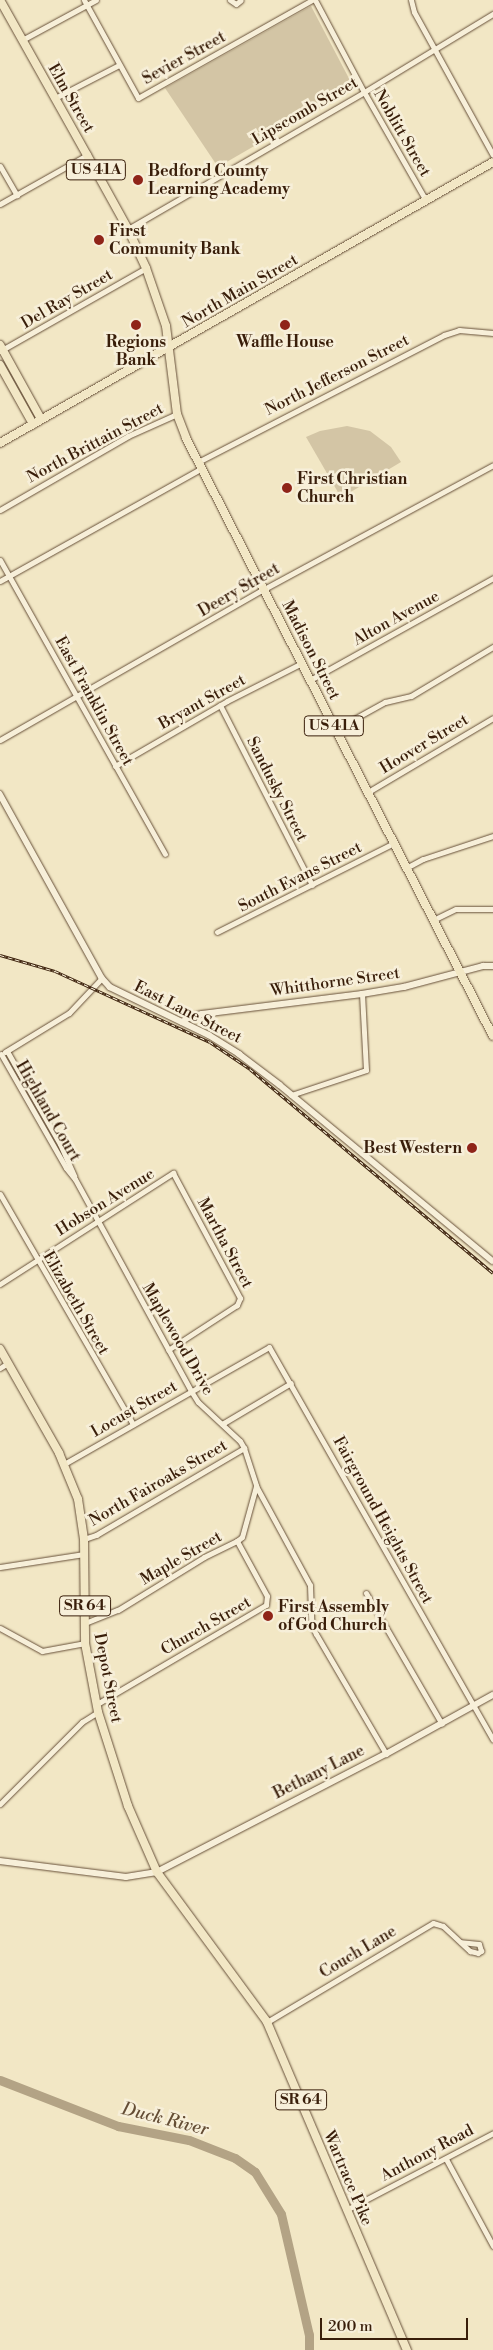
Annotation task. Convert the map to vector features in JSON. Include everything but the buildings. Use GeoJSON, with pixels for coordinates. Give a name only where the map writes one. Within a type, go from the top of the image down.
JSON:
{"type":"FeatureCollection","features":[{"type":"Feature","properties":{"kind":"main road","name":"Elm Street"},"geometry":{"type":"LineString","coordinates":[[0,0],[128,229],[146,268],[166,326],[167,349]]}},
{"type":"Feature","properties":{"kind":"main road","name":"North Main Street"},"geometry":{"type":"LineString","coordinates":[[0,443],[167,349],[425,199],[492,166]]}},
{"type":"Feature","properties":{"kind":"main road"},"geometry":{"type":"LineString","coordinates":[[1,349],[42,419]]}},
{"type":"Feature","properties":{"kind":"main road","name":"Madison Street"},"geometry":{"type":"LineString","coordinates":[[167,349],[176,414],[200,465],[493,1036]]}},
{"type":"Feature","properties":{"kind":"main road"},"geometry":{"type":"LineString","coordinates":[[0,365],[33,424]]}},
{"type":"Feature","properties":{"kind":"main road","name":"Depot Street"},"geometry":{"type":"LineString","coordinates":[[0,1349],[64,1464],[78,1499],[84,1539],[85,1643],[98,1708],[128,1806],[157,1872]]}},
{"type":"Feature","properties":{"kind":"main road","name":"Wartrace Pike"},"geometry":{"type":"LineString","coordinates":[[157,1872],[267,2022],[407,2350]]}},
{"type":"Feature","properties":{"kind":"street"},"geometry":{"type":"LineString","coordinates":[[22,40],[85,3],[96,0]]}},
{"type":"Feature","properties":{"kind":"street"},"geometry":{"type":"LineString","coordinates":[[230,0],[236,4],[241,0]]}},
{"type":"Feature","properties":{"kind":"street","name":"Sevier Street"},"geometry":{"type":"LineString","coordinates":[[55,98],[120,64],[138,98],[313,0]]}},
{"type":"Feature","properties":{"kind":"street","name":"Noblitt Street"},"geometry":{"type":"LineString","coordinates":[[313,0],[425,199]]}},
{"type":"Feature","properties":{"kind":"street"},"geometry":{"type":"LineString","coordinates":[[411,0],[414,12],[433,48],[493,155]]}},
{"type":"Feature","properties":{"kind":"street"},"geometry":{"type":"LineString","coordinates":[[85,3],[120,64]]}},
{"type":"Feature","properties":{"kind":"street","name":"Lipscomb Street"},"geometry":{"type":"LineString","coordinates":[[128,229],[364,92],[433,48],[493,14]]}},
{"type":"Feature","properties":{"kind":"street"},"geometry":{"type":"LineString","coordinates":[[0,204],[87,154]]}},
{"type":"Feature","properties":{"kind":"street"},"geometry":{"type":"LineString","coordinates":[[0,166],[17,194]]}},
{"type":"Feature","properties":{"kind":"street","name":"Del Ray Street"},"geometry":{"type":"LineString","coordinates":[[1,349],[146,268]]}},
{"type":"Feature","properties":{"kind":"street","name":"North Jefferson Street"},"geometry":{"type":"LineString","coordinates":[[0,581],[200,465],[444,334],[459,330],[493,333]]}},
{"type":"Feature","properties":{"kind":"street","name":"North Brittain Street"},"geometry":{"type":"LineString","coordinates":[[0,510],[128,436],[176,414]]}},
{"type":"Feature","properties":{"kind":"street","name":"Deery Street"},"geometry":{"type":"LineString","coordinates":[[0,740],[264,589],[493,464]]}},
{"type":"Feature","properties":{"kind":"street","name":"East Franklin Street"},"geometry":{"type":"LineString","coordinates":[[0,560],[165,854]]}},
{"type":"Feature","properties":{"kind":"street","name":"Alton Avenue"},"geometry":{"type":"LineString","coordinates":[[310,680],[493,578]]}},
{"type":"Feature","properties":{"kind":"street"},"geometry":{"type":"LineString","coordinates":[[336,730],[385,702],[411,696],[493,647]]}},
{"type":"Feature","properties":{"kind":"street","name":"Bryant Street"},"geometry":{"type":"LineString","coordinates":[[115,766],[220,705],[302,663]]}},
{"type":"Feature","properties":{"kind":"street","name":"Sandusky Street"},"geometry":{"type":"LineString","coordinates":[[220,705],[312,885]]}},
{"type":"Feature","properties":{"kind":"street","name":"Hoover Street"},"geometry":{"type":"LineString","coordinates":[[368,792],[493,718]]}},
{"type":"Feature","properties":{"kind":"street","name":"East Lane Street"},"geometry":{"type":"LineString","coordinates":[[0,794],[102,978],[110,987],[209,1034],[239,1054],[292,1095],[493,1261]]}},
{"type":"Feature","properties":{"kind":"street"},"geometry":{"type":"LineString","coordinates":[[406,868],[423,859],[493,836]]}},
{"type":"Feature","properties":{"kind":"street","name":"South Evans Street"},"geometry":{"type":"LineString","coordinates":[[217,932],[394,843]]}},
{"type":"Feature","properties":{"kind":"street"},"geometry":{"type":"LineString","coordinates":[[434,920],[456,909],[493,909]]}},
{"type":"Feature","properties":{"kind":"street","name":"Whitthorne Street"},"geometry":{"type":"LineString","coordinates":[[182,1022],[190,1017],[202,1014],[404,987],[483,966],[493,966]]}},
{"type":"Feature","properties":{"kind":"street"},"geometry":{"type":"LineString","coordinates":[[0,1054],[68,1014],[102,978]]}},
{"type":"Feature","properties":{"kind":"street"},"geometry":{"type":"LineString","coordinates":[[292,1095],[366,1070],[362,994]]}},
{"type":"Feature","properties":{"kind":"street","name":"Highland Court"},"geometry":{"type":"LineString","coordinates":[[7,1051],[60,1144],[72,1168],[75,1179]]}},
{"type":"Feature","properties":{"kind":"street","name":"Highland Court"},"geometry":{"type":"LineString","coordinates":[[0,1054],[98,1221]]}},
{"type":"Feature","properties":{"kind":"street","name":"Hobson Avenue"},"geometry":{"type":"LineString","coordinates":[[0,1284],[173,1174]]}},
{"type":"Feature","properties":{"kind":"street","name":"Martha Street"},"geometry":{"type":"LineString","coordinates":[[168,1350],[237,1305],[240,1298],[173,1174]]}},
{"type":"Feature","properties":{"kind":"street","name":"Elizabeth Street"},"geometry":{"type":"LineString","coordinates":[[0,1194],[36,1260],[133,1424]]}},
{"type":"Feature","properties":{"kind":"street","name":"Maplewood Drive"},"geometry":{"type":"LineString","coordinates":[[98,1221],[191,1391],[202,1407],[222,1424],[244,1448],[256,1486],[310,1585],[311,1623],[316,1634],[386,1754]]}},
{"type":"Feature","properties":{"kind":"street","name":"Locust Street"},"geometry":{"type":"LineString","coordinates":[[64,1464],[270,1347]]}},
{"type":"Feature","properties":{"kind":"street","name":"Fairground Heights Street"},"geometry":{"type":"LineString","coordinates":[[270,1347],[493,1740]]}},
{"type":"Feature","properties":{"kind":"street"},"geometry":{"type":"LineString","coordinates":[[0,1368],[8,1363]]}},
{"type":"Feature","properties":{"kind":"street"},"geometry":{"type":"LineString","coordinates":[[222,1424],[290,1382]]}},
{"type":"Feature","properties":{"kind":"street","name":"North Fairoaks Street"},"geometry":{"type":"LineString","coordinates":[[84,1539],[96,1534],[244,1448]]}},
{"type":"Feature","properties":{"kind":"street","name":"Maple Street"},"geometry":{"type":"LineString","coordinates":[[85,1623],[118,1610],[204,1557],[237,1541],[242,1536],[256,1486]]}},
{"type":"Feature","properties":{"kind":"street","name":"Church Street"},"geometry":{"type":"LineString","coordinates":[[0,1804],[98,1708],[266,1605],[267,1596],[237,1541]]}},
{"type":"Feature","properties":{"kind":"street"},"geometry":{"type":"LineString","coordinates":[[0,1567],[84,1554]]}},
{"type":"Feature","properties":{"kind":"street"},"geometry":{"type":"LineString","coordinates":[[366,1593],[442,1724]]}},
{"type":"Feature","properties":{"kind":"street"},"geometry":{"type":"LineString","coordinates":[[0,1628],[42,1651],[85,1643]]}},
{"type":"Feature","properties":{"kind":"street","name":"Bethany Lane"},"geometry":{"type":"LineString","coordinates":[[0,1861],[126,1878],[157,1872],[386,1754],[493,1695]]}},
{"type":"Feature","properties":{"kind":"street","name":"Couch Lane"},"geometry":{"type":"LineString","coordinates":[[267,2022],[433,1923],[442,1926],[462,1942]]}},
{"type":"Feature","properties":{"kind":"street","name":"Anthony Road"},"geometry":{"type":"LineString","coordinates":[[346,2210],[493,2133]]}},
{"type":"Feature","properties":{"kind":"street"},"geometry":{"type":"LineString","coordinates":[[446,2159],[493,2246]]}},
{"type":"Feature","properties":{"kind":"shaded area"},"geometry":{"type":"Polygon","coordinates":[[[311,6],[354,88],[218,167],[165,88],[311,6]]]}},
{"type":"Feature","properties":{"kind":"shaded area"},"geometry":{"type":"Polygon","coordinates":[[[347,426],[370,431],[391,447],[401,462],[344,496],[339,494],[306,437],[320,431],[347,426]]]}},
{"type":"Feature","properties":{"kind":"waterway","name":"Duck River"},"geometry":{"type":"LineString","coordinates":[[0,2080],[118,2126],[189,2140],[235,2158],[255,2172],[281,2214],[309,2335],[309,2350]]}},
{"type":"Feature","properties":{"kind":"railway"},"geometry":{"type":"LineString","coordinates":[[0,955],[55,971],[210,1042],[250,1069],[493,1273]]}},
{"type":"Feature","properties":{"kind":"place","name":"Bedford County Learning Academy"},"geometry":{"type":"Point","coordinates":[138,180]}},
{"type":"Feature","properties":{"kind":"place","name":"First Community Bank"},"geometry":{"type":"Point","coordinates":[99,240]}},
{"type":"Feature","properties":{"kind":"place","name":"Regions Bank"},"geometry":{"type":"Point","coordinates":[136,325]}},
{"type":"Feature","properties":{"kind":"place","name":"Waffle House"},"geometry":{"type":"Point","coordinates":[285,325]}},
{"type":"Feature","properties":{"kind":"place","name":"First Christian Church"},"geometry":{"type":"Point","coordinates":[287,488]}},
{"type":"Feature","properties":{"kind":"place","name":"Best Western"},"geometry":{"type":"Point","coordinates":[472,1148]}},
{"type":"Feature","properties":{"kind":"place","name":"First Assembly of God Church"},"geometry":{"type":"Point","coordinates":[268,1616]}}]}
